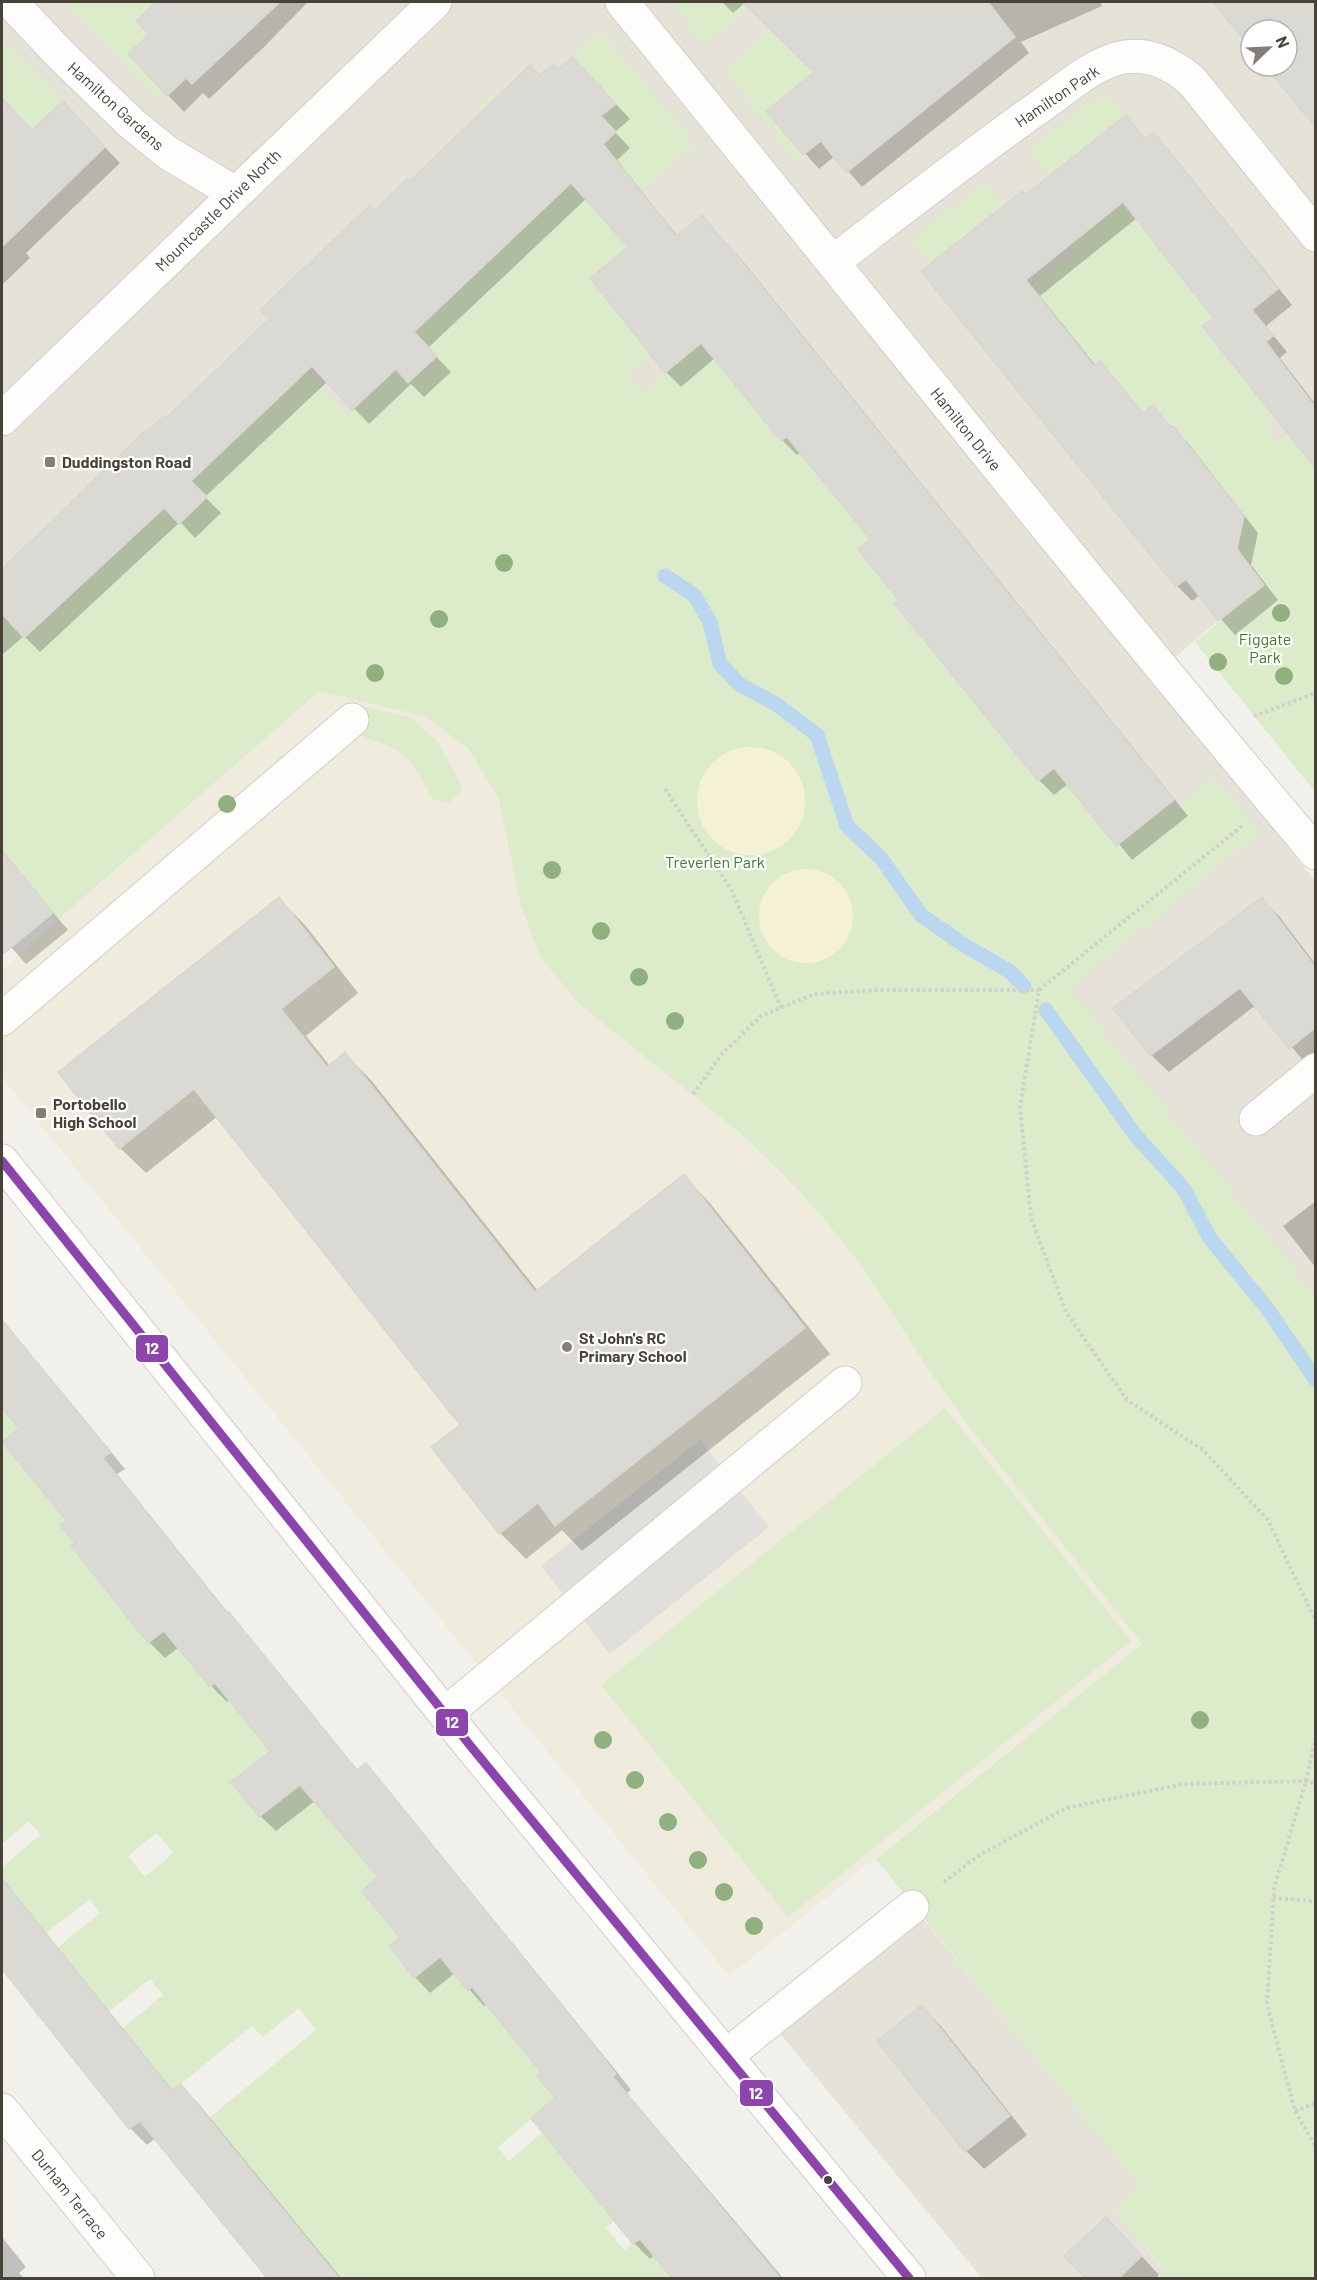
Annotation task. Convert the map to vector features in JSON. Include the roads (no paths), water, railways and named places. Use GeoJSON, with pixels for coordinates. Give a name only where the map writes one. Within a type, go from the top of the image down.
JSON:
{"type":"FeatureCollection","features":[{"type":"Feature","properties":{"kind":"street","name":"Hamilton Gardens"},"geometry":{"type":"LineString","coordinates":[[11,2],[59,53],[132,123],[168,153],[235,193]]}},
{"type":"Feature","properties":{"kind":"street","name":"Mountcastle Drive North"},"geometry":{"type":"LineString","coordinates":[[2,419],[435,2]]}},
{"type":"Feature","properties":{"kind":"street","name":"Hamilton Drive"},"geometry":{"type":"LineString","coordinates":[[622,2],[833,261],[956,417],[1209,727],[1316,853]]}},
{"type":"Feature","properties":{"kind":"street","name":"Hamilton Park"},"geometry":{"type":"LineString","coordinates":[[833,261],[1008,129],[1097,67],[1126,57],[1157,59],[1176,68],[1192,81],[1316,235]]}},
{"type":"Feature","properties":{"kind":"street"},"geometry":{"type":"LineString","coordinates":[[2,1019],[352,720]]}},
{"type":"Feature","properties":{"kind":"street"},"geometry":{"type":"LineString","coordinates":[[1256,1119],[1316,1070]]}},
{"type":"Feature","properties":{"kind":"street"},"geometry":{"type":"LineString","coordinates":[[2,1161],[445,1714],[909,2278]]}},
{"type":"Feature","properties":{"kind":"street"},"geometry":{"type":"LineString","coordinates":[[445,1714],[845,1383]]}},
{"type":"Feature","properties":{"kind":"street"},"geometry":{"type":"LineString","coordinates":[[726,2056],[912,1907]]}},
{"type":"Feature","properties":{"kind":"street","name":"Durham Terrace"},"geometry":{"type":"LineString","coordinates":[[2,2110],[138,2278]]}},
{"type":"Feature","properties":{"kind":"waterway"},"geometry":{"type":"LineString","coordinates":[[665,576],[694,595],[710,622],[720,664],[739,684],[776,704],[817,735],[847,826],[881,858],[921,915],[964,945],[1009,971],[1024,986]]}},
{"type":"Feature","properties":{"kind":"waterway"},"geometry":{"type":"LineString","coordinates":[[1046,1010],[1136,1136],[1184,1189],[1209,1237],[1266,1307],[1316,1380]]}},
{"type":"Feature","properties":{"kind":"place","name":"Duddingston Road"},"geometry":{"type":"Point","coordinates":[50,462]}},
{"type":"Feature","properties":{"kind":"place","name":"Portobello High School"},"geometry":{"type":"Point","coordinates":[41,1113]}},
{"type":"Feature","properties":{"kind":"place","name":"St John's RC Primary School"},"geometry":{"type":"Point","coordinates":[567,1347]}},
{"type":"Feature","properties":{"kind":"park label","name":"Figgate Park"},"geometry":{"type":"Point","coordinates":[1265,648]}},
{"type":"Feature","properties":{"kind":"park label","name":"Treverlen Park"},"geometry":{"type":"Point","coordinates":[715,862]}}]}
